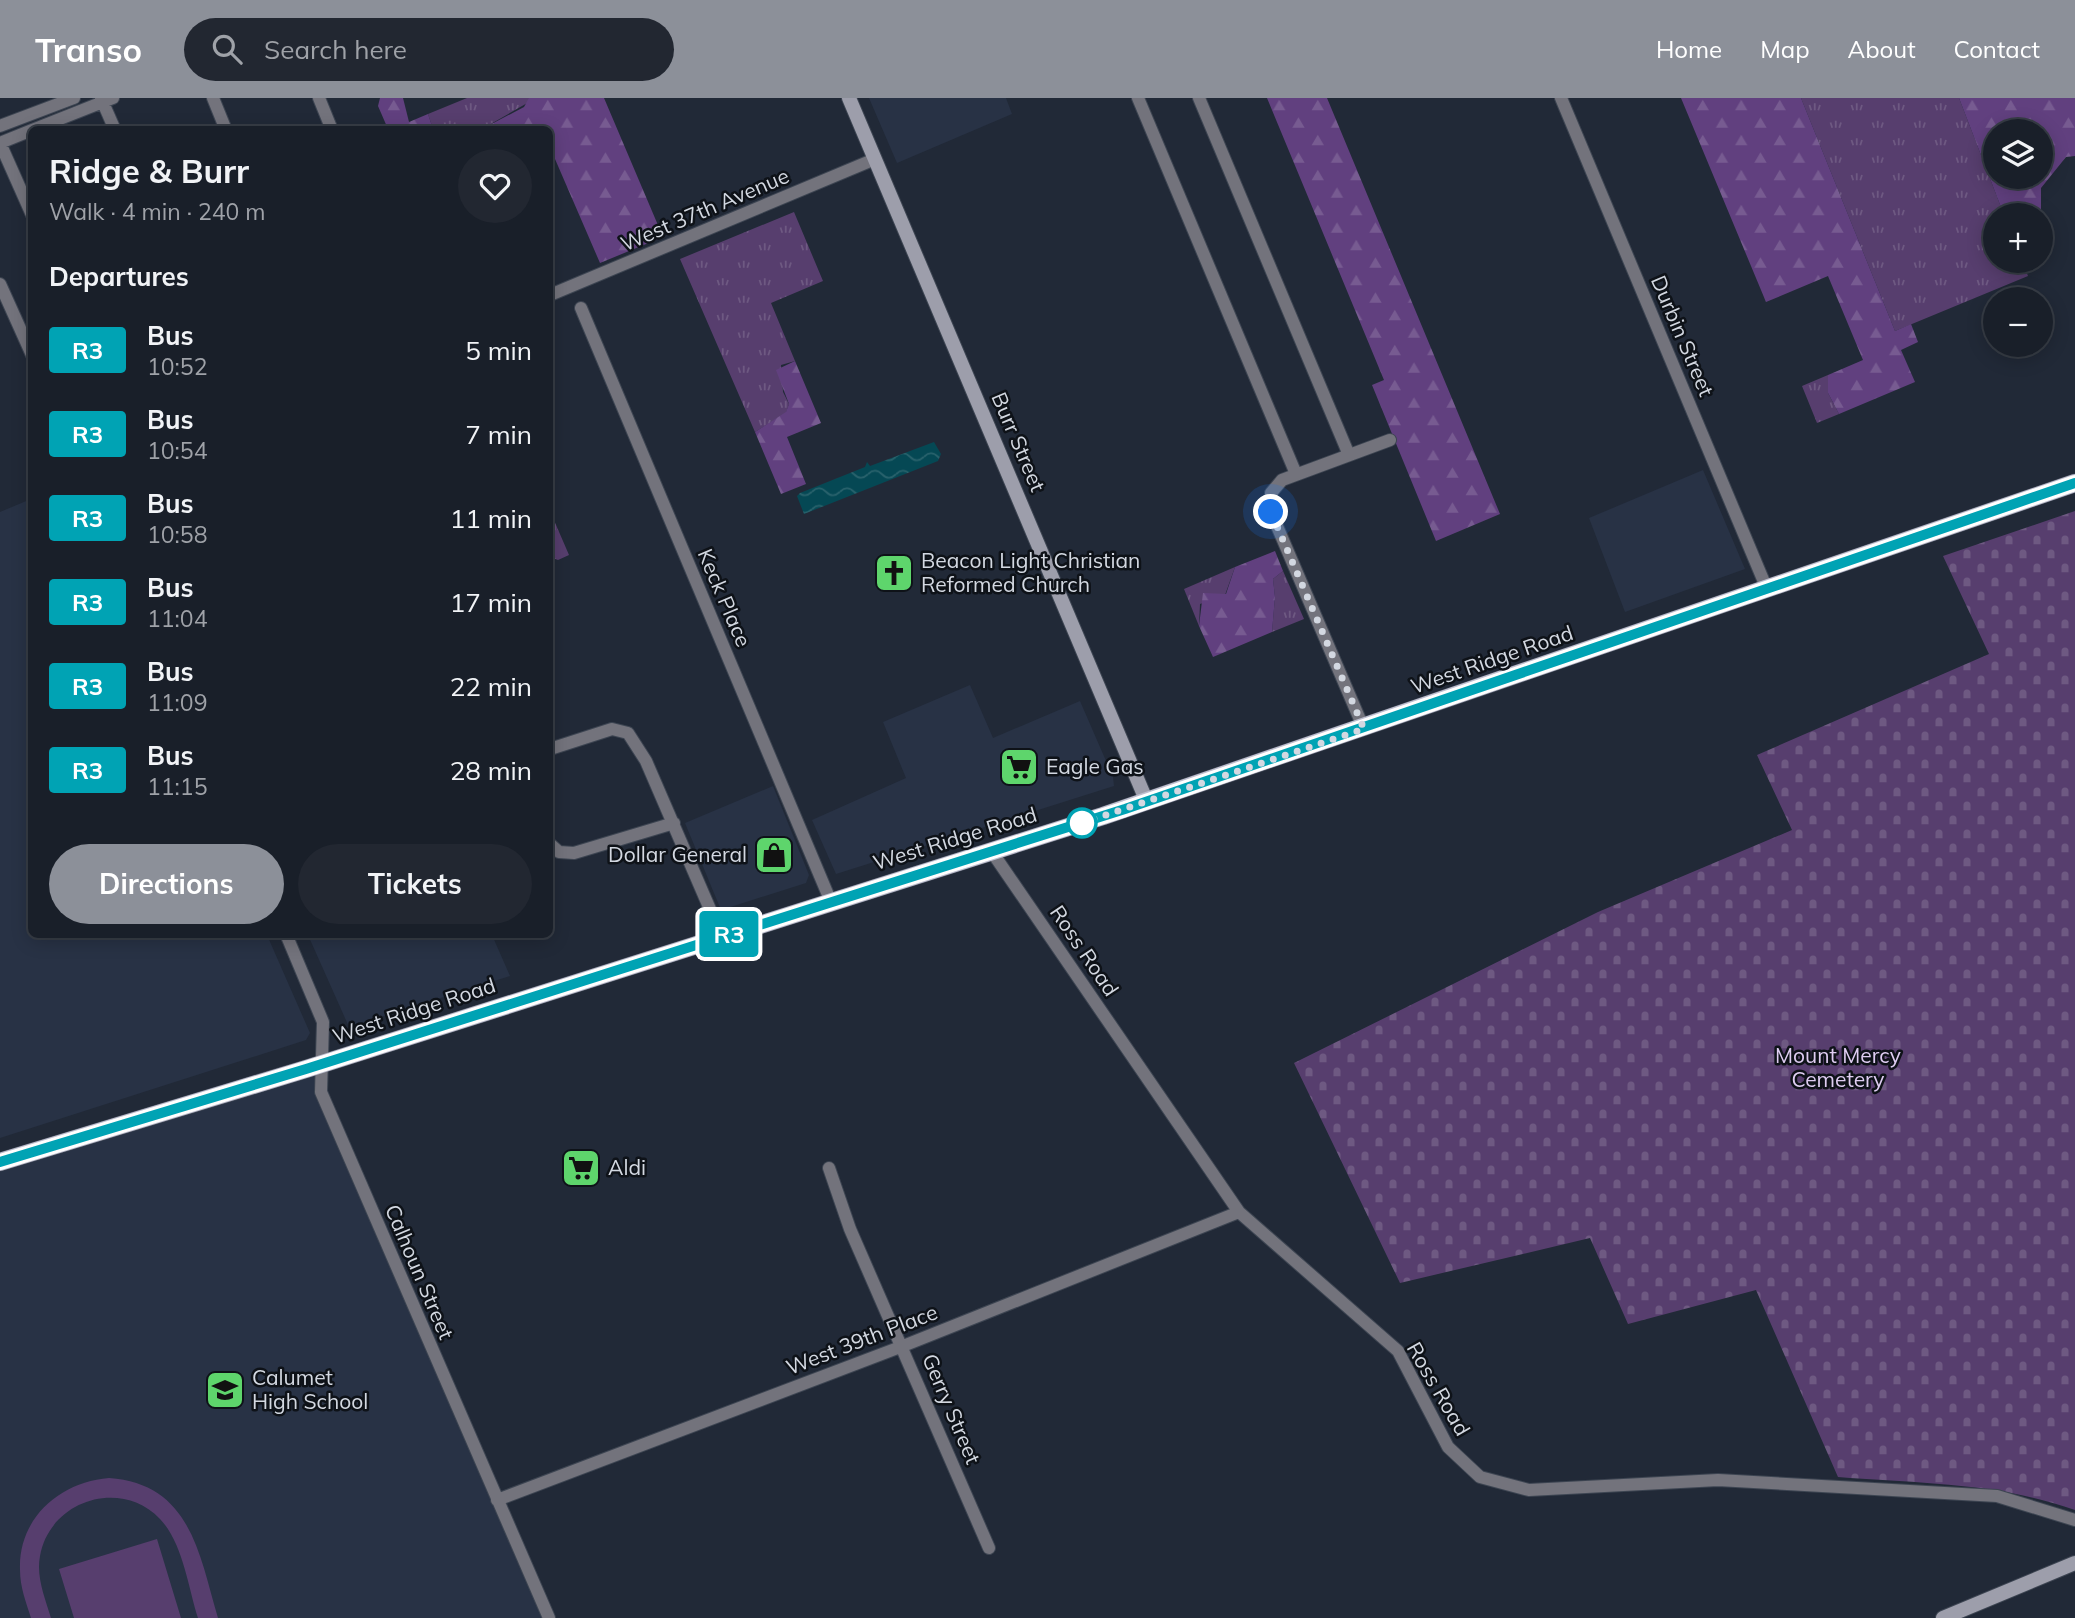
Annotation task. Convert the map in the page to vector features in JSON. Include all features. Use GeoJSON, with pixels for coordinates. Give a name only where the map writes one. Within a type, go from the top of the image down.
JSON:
{"type":"FeatureCollection","features":[{"type":"Feature","properties":{"kind":"main road","name":"Burr Street"},"geometry":{"type":"LineString","coordinates":[[849,98],[1147,802]]}},
{"type":"Feature","properties":{"kind":"main road","name":"West Ridge Road"},"geometry":{"type":"LineString","coordinates":[[0,1162],[323,1064],[1147,802],[2075,483]]}},
{"type":"Feature","properties":{"kind":"main road"},"geometry":{"type":"LineString","coordinates":[[1943,1618],[2075,1563]]}},
{"type":"Feature","properties":{"kind":"street"},"geometry":{"type":"LineString","coordinates":[[0,126],[74,98]]}},
{"type":"Feature","properties":{"kind":"street"},"geometry":{"type":"LineString","coordinates":[[213,98],[224,126]]}},
{"type":"Feature","properties":{"kind":"street"},"geometry":{"type":"LineString","coordinates":[[319,98],[330,126]]}},
{"type":"Feature","properties":{"kind":"street"},"geometry":{"type":"LineString","coordinates":[[1138,98],[1296,474]]}},
{"type":"Feature","properties":{"kind":"street"},"geometry":{"type":"LineString","coordinates":[[1199,98],[1349,455]]}},
{"type":"Feature","properties":{"kind":"street","name":"Durbin Street"},"geometry":{"type":"LineString","coordinates":[[1561,98],[1767,589]]}},
{"type":"Feature","properties":{"kind":"street"},"geometry":{"type":"LineString","coordinates":[[42,126],[106,99],[114,126]]}},
{"type":"Feature","properties":{"kind":"street"},"geometry":{"type":"LineString","coordinates":[[28,132],[0,143],[28,206]]}},
{"type":"Feature","properties":{"kind":"street","name":"West 37th Avenue"},"geometry":{"type":"LineString","coordinates":[[553,294],[875,159]]}},
{"type":"Feature","properties":{"kind":"street"},"geometry":{"type":"LineString","coordinates":[[0,284],[28,346]]}},
{"type":"Feature","properties":{"kind":"street","name":"Keck Place"},"geometry":{"type":"LineString","coordinates":[[581,308],[831,902]]}},
{"type":"Feature","properties":{"kind":"street"},"geometry":{"type":"LineString","coordinates":[[1364,729],[1270,508],[1274,488],[1296,474],[1390,440]]}},
{"type":"Feature","properties":{"kind":"street"},"geometry":{"type":"LineString","coordinates":[[553,748],[604,731],[622,729],[643,755],[722,937]]}},
{"type":"Feature","properties":{"kind":"street"},"geometry":{"type":"LineString","coordinates":[[554,848],[574,853],[674,823]]}},
{"type":"Feature","properties":{"kind":"street","name":"Ross Road"},"geometry":{"type":"LineString","coordinates":[[992,852],[1239,1212],[1398,1351],[1448,1447],[1480,1477],[1529,1490],[1718,1480],[1997,1496],[2075,1520]]}},
{"type":"Feature","properties":{"kind":"street","name":"Calhoun Street"},"geometry":{"type":"LineString","coordinates":[[288,938],[323,1022],[321,1091],[549,1618]]}},
{"type":"Feature","properties":{"kind":"street","name":"Gerry Street"},"geometry":{"type":"LineString","coordinates":[[829,1168],[850,1229],[989,1548]]}},
{"type":"Feature","properties":{"kind":"street","name":"West 39th Place"},"geometry":{"type":"LineString","coordinates":[[497,1500],[902,1346],[1239,1212]]}},
{"type":"Feature","properties":{"kind":"shaded area"},"geometry":{"type":"Polygon","coordinates":[[[869,98],[1006,98],[1012,114],[897,163],[869,98]]]}},
{"type":"Feature","properties":{"kind":"shaded area"},"geometry":{"type":"Polygon","coordinates":[[[1703,470],[1745,569],[1625,612],[1589,518],[1703,470]]]}},
{"type":"Feature","properties":{"kind":"shaded area"},"geometry":{"type":"Polygon","coordinates":[[[28,500],[28,938],[268,938],[310,1033],[306,1040],[0,1138],[0,512],[28,500]]]}},
{"type":"Feature","properties":{"kind":"shaded area"},"geometry":{"type":"Polygon","coordinates":[[[970,685],[993,738],[1080,701],[1113,777],[1114,786],[836,874],[812,820],[906,778],[883,722],[970,685]]]}},
{"type":"Feature","properties":{"kind":"shaded area"},"geometry":{"type":"Polygon","coordinates":[[[773,786],[809,875],[806,883],[721,910],[685,823],[773,786]]]}},
{"type":"Feature","properties":{"kind":"shaded area"},"geometry":{"type":"Polygon","coordinates":[[[309,938],[493,938],[510,976],[349,1027],[309,938]]]}},
{"type":"Feature","properties":{"kind":"shaded area","name":"Calumet High School"},"geometry":{"type":"Polygon","coordinates":[[[323,1064],[321,1092],[549,1618],[0,1618],[0,1161],[323,1064]]]}},
{"type":"Feature","properties":{"kind":"green space"},"geometry":{"type":"Polygon","coordinates":[[[380,98],[403,98],[409,122],[428,114],[432,126],[387,126],[378,106],[380,98]]]}},
{"type":"Feature","properties":{"kind":"green space"},"geometry":{"type":"Polygon","coordinates":[[[467,98],[529,98],[529,102],[487,126],[432,126],[428,114],[467,98]]]}},
{"type":"Feature","properties":{"kind":"green space"},"geometry":{"type":"Polygon","coordinates":[[[529,98],[604,98],[663,237],[600,263],[553,159],[553,126],[488,126],[524,107],[529,98]]]}},
{"type":"Feature","properties":{"kind":"green space"},"geometry":{"type":"Polygon","coordinates":[[[1267,98],[1327,98],[1500,514],[1436,541],[1372,385],[1384,380],[1267,98]]]}},
{"type":"Feature","properties":{"kind":"green space"},"geometry":{"type":"Polygon","coordinates":[[[1681,98],[1801,98],[1895,331],[1911,324],[1918,342],[1901,350],[1915,382],[1839,414],[1828,393],[1828,375],[1863,360],[1828,276],[1766,302],[1681,98]]]}},
{"type":"Feature","properties":{"kind":"green space"},"geometry":{"type":"Polygon","coordinates":[[[1801,98],[1959,98],[1983,160],[1983,189],[1994,189],[1999,203],[1983,203],[1983,273],[2027,273],[2028,276],[2001,287],[1983,287],[1983,295],[1895,331],[1801,98]]]}},
{"type":"Feature","properties":{"kind":"green space"},"geometry":{"type":"Polygon","coordinates":[[[1959,98],[2075,98],[2075,156],[2066,157],[2053,173],[2053,119],[1983,119],[1983,160],[1959,98]]]}},
{"type":"Feature","properties":{"kind":"green space"},"geometry":{"type":"Polygon","coordinates":[[[1994,189],[2041,189],[2041,203],[1999,203],[1994,189]]]}},
{"type":"Feature","properties":{"kind":"green space"},"geometry":{"type":"Polygon","coordinates":[[[794,212],[823,281],[771,303],[795,361],[781,365],[783,392],[789,404],[786,413],[755,432],[680,259],[794,212]]]}},
{"type":"Feature","properties":{"kind":"green space"},"geometry":{"type":"Polygon","coordinates":[[[795,361],[821,423],[787,437],[806,484],[781,494],[755,432],[786,412],[789,404],[776,370],[795,361]]]}},
{"type":"Feature","properties":{"kind":"green space"},"geometry":{"type":"Polygon","coordinates":[[[1828,375],[1828,393],[1839,414],[1817,423],[1802,386],[1828,375]]]}},
{"type":"Feature","properties":{"kind":"green space","name":"Mount Mercy Cemetery"},"geometry":{"type":"Polygon","coordinates":[[[2075,511],[2075,1510],[2047,1501],[1988,1489],[1838,1477],[1756,1290],[1628,1324],[1590,1238],[1400,1283],[1294,1063],[1598,912],[1792,830],[1757,755],[1989,654],[1943,556],[2075,511]]]}},
{"type":"Feature","properties":{"kind":"green space"},"geometry":{"type":"Polygon","coordinates":[[[553,518],[569,555],[558,560],[553,558],[553,518]]]}},
{"type":"Feature","properties":{"kind":"green space"},"geometry":{"type":"Polygon","coordinates":[[[1275,551],[1283,571],[1273,579],[1275,597],[1272,632],[1213,657],[1199,626],[1203,593],[1226,594],[1235,567],[1275,551]]]}},
{"type":"Feature","properties":{"kind":"green space"},"geometry":{"type":"Polygon","coordinates":[[[1235,567],[1225,595],[1200,604],[1199,626],[1184,589],[1235,567]]]}},
{"type":"Feature","properties":{"kind":"green space"},"geometry":{"type":"Polygon","coordinates":[[[1283,571],[1304,619],[1272,632],[1275,597],[1273,579],[1283,571]]]}},
{"type":"Feature","properties":{"kind":"green space"},"geometry":{"type":"Polygon","coordinates":[[[109,1478],[136,1483],[158,1493],[175,1508],[197,1547],[218,1618],[198,1618],[184,1566],[174,1540],[160,1519],[144,1507],[126,1500],[108,1498],[89,1501],[72,1509],[57,1521],[46,1537],[40,1556],[39,1572],[51,1618],[31,1618],[20,1570],[21,1551],[34,1519],[59,1495],[91,1481],[109,1478]]]}},
{"type":"Feature","properties":{"kind":"green space"},"geometry":{"type":"Polygon","coordinates":[[[157,1539],[181,1618],[74,1618],[59,1569],[157,1539]]]}},
{"type":"Feature","properties":{"kind":"water"},"geometry":{"type":"Polygon","coordinates":[[[934,442],[941,454],[938,461],[804,514],[797,496],[800,493],[865,467],[867,462],[870,466],[934,442]]]}},
{"type":"Feature","properties":{"kind":"bus line","name":"R3"},"geometry":{"type":"LineString","coordinates":[[0,1162],[186,1107],[1125,809],[1441,703],[2075,483]]}},
{"type":"Feature","properties":{"kind":"place","name":"Beacon Light Christian Reformed Church"},"geometry":{"type":"Point","coordinates":[894,573]}},
{"type":"Feature","properties":{"kind":"place","name":"Eagle Gas"},"geometry":{"type":"Point","coordinates":[1019,767]}},
{"type":"Feature","properties":{"kind":"place","name":"Dollar General"},"geometry":{"type":"Point","coordinates":[774,855]}},
{"type":"Feature","properties":{"kind":"place","name":"Aldi"},"geometry":{"type":"Point","coordinates":[581,1168]}},
{"type":"Feature","properties":{"kind":"place","name":"Calumet High School"},"geometry":{"type":"Point","coordinates":[225,1390]}},
{"type":"Feature","properties":{"kind":"route"},"geometry":{"type":"LineString","coordinates":[[1082,823],[1364,729],[1271,512]]}}]}
